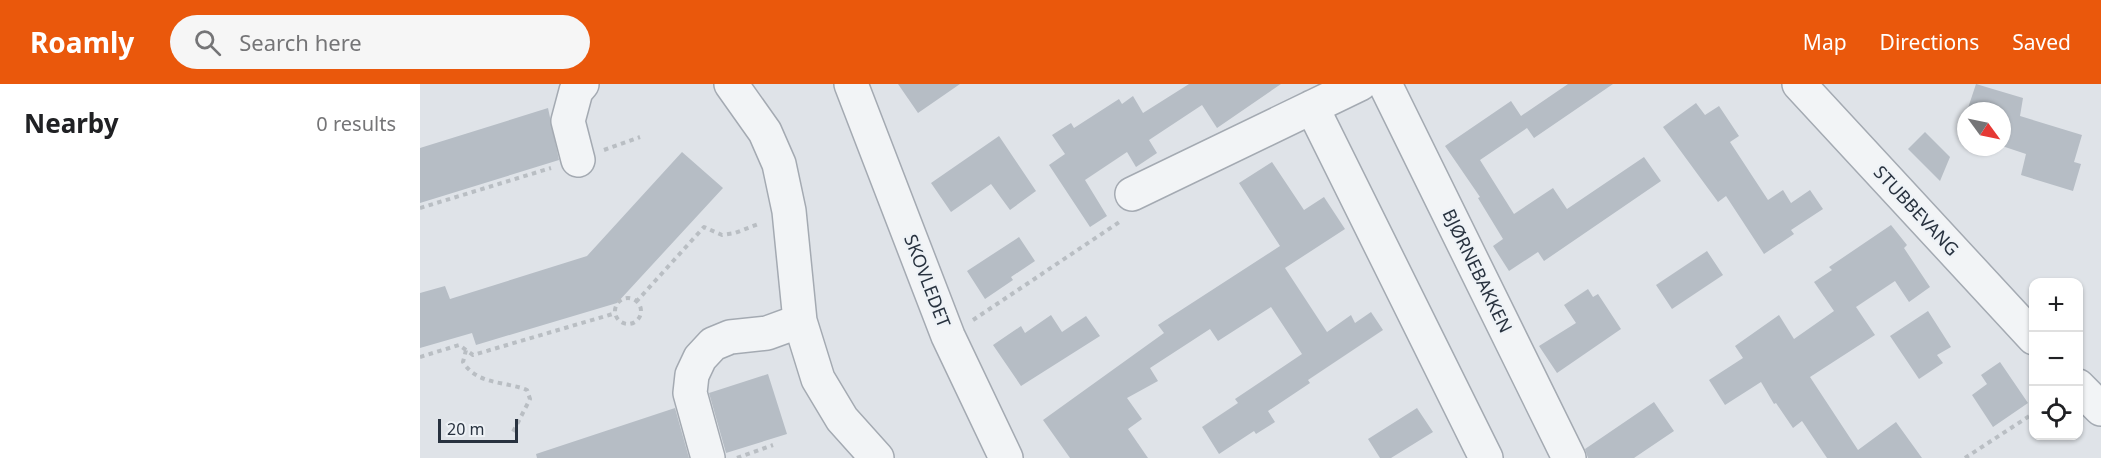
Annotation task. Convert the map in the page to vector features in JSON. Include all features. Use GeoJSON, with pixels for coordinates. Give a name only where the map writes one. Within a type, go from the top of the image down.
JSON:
{"type":"FeatureCollection","features":[{"type":"Feature","properties":{"kind":"street"},"geometry":{"type":"LineString","coordinates":[[578,160],[568,121],[576,91],[582,84]]}},
{"type":"Feature","properties":{"kind":"street"},"geometry":{"type":"LineString","coordinates":[[731,84],[765,132],[779,164],[789,211],[800,321],[818,379],[842,419],[877,458]]}},
{"type":"Feature","properties":{"kind":"street"},"geometry":{"type":"LineString","coordinates":[[1132,194],[1360,84]]}},
{"type":"Feature","properties":{"kind":"street","name":"BJØRNEBAKKEN"},"geometry":{"type":"LineString","coordinates":[[1385,84],[1569,458]]}},
{"type":"Feature","properties":{"kind":"street","name":"STUBBEVANG"},"geometry":{"type":"LineString","coordinates":[[1799,84],[2029,333]]}},
{"type":"Feature","properties":{"kind":"street","name":"SKOVLEDET"},"geometry":{"type":"LineString","coordinates":[[855,89],[948,336],[1006,458]]}},
{"type":"Feature","properties":{"kind":"street"},"geometry":{"type":"LineString","coordinates":[[1312,107],[1486,458]]}},
{"type":"Feature","properties":{"kind":"street"},"geometry":{"type":"LineString","coordinates":[[708,458],[690,393],[692,375],[700,358],[712,344],[730,337],[767,333],[800,321]]}},
{"type":"Feature","properties":{"kind":"street"},"geometry":{"type":"LineString","coordinates":[[2083,390],[2101,410]]}},
{"type":"Feature","properties":{"kind":"path"},"geometry":{"type":"LineString","coordinates":[[420,208],[578,160],[640,136]]}},
{"type":"Feature","properties":{"kind":"path"},"geometry":{"type":"LineString","coordinates":[[948,336],[1139,208],[1132,194]]}},
{"type":"Feature","properties":{"kind":"path"},"geometry":{"type":"LineString","coordinates":[[636,302],[704,227],[722,235],[735,233],[789,211]]}},
{"type":"Feature","properties":{"kind":"path"},"geometry":{"type":"LineString","coordinates":[[628,299],[636,302],[641,311],[639,319],[632,324],[622,322],[616,313],[616,308],[622,300],[628,299]]}},
{"type":"Feature","properties":{"kind":"path"},"geometry":{"type":"LineString","coordinates":[[420,357],[459,345],[473,355],[616,313]]}},
{"type":"Feature","properties":{"kind":"path"},"geometry":{"type":"LineString","coordinates":[[466,350],[463,362],[468,369],[493,382],[512,384],[527,390],[530,399],[513,432]]}},
{"type":"Feature","properties":{"kind":"path"},"geometry":{"type":"LineString","coordinates":[[1965,458],[2029,416]]}},
{"type":"Feature","properties":{"kind":"path"},"geometry":{"type":"LineString","coordinates":[[736,458],[773,445]]}},
{"type":"Feature","properties":{"kind":"building"},"geometry":{"type":"Polygon","coordinates":[[[898,84],[960,84],[918,113],[898,84]]]}},
{"type":"Feature","properties":{"kind":"building"},"geometry":{"type":"Polygon","coordinates":[[[1189,84],[1281,84],[1217,128],[1202,105],[1149,140],[1157,153],[1136,167],[1127,152],[1085,180],[1107,216],[1090,227],[1049,165],[1065,154],[1052,135],[1071,123],[1074,128],[1119,99],[1122,104],[1133,96],[1143,113],[1189,84]]]}},
{"type":"Feature","properties":{"kind":"building"},"geometry":{"type":"Polygon","coordinates":[[[1568,84],[1613,84],[1534,138],[1527,128],[1480,160],[1514,214],[1553,188],[1567,209],[1644,157],[1661,181],[1544,261],[1538,252],[1509,271],[1493,246],[1503,239],[1478,198],[1480,197],[1445,146],[1511,101],[1521,116],[1568,84]]]}},
{"type":"Feature","properties":{"kind":"building"},"geometry":{"type":"Polygon","coordinates":[[[1976,84],[2023,98],[2020,116],[2082,135],[2074,162],[2081,164],[2073,191],[2021,175],[2026,154],[2011,149],[2011,102],[1970,102],[1976,84]]]}},
{"type":"Feature","properties":{"kind":"building"},"geometry":{"type":"Polygon","coordinates":[[[1696,103],[1705,115],[1719,106],[1739,136],[1730,142],[1768,200],[1783,190],[1791,203],[1810,190],[1823,209],[1791,230],[1794,234],[1764,254],[1726,196],[1718,202],[1663,127],[1696,103]]]}},
{"type":"Feature","properties":{"kind":"building"},"geometry":{"type":"Polygon","coordinates":[[[548,108],[559,160],[420,203],[420,148],[548,108]]]}},
{"type":"Feature","properties":{"kind":"building"},"geometry":{"type":"Polygon","coordinates":[[[1925,132],[1950,157],[1940,181],[1908,149],[1925,132]]]}},
{"type":"Feature","properties":{"kind":"building"},"geometry":{"type":"Polygon","coordinates":[[[999,136],[1036,191],[1010,210],[991,184],[951,212],[931,183],[999,136]]]}},
{"type":"Feature","properties":{"kind":"building"},"geometry":{"type":"Polygon","coordinates":[[[682,152],[723,188],[617,303],[476,345],[472,333],[420,348],[420,293],[445,286],[450,299],[587,256],[682,152]]]}},
{"type":"Feature","properties":{"kind":"building"},"geometry":{"type":"Polygon","coordinates":[[[1272,162],[1304,210],[1324,197],[1345,229],[1285,268],[1327,332],[1351,315],[1355,323],[1371,312],[1383,330],[1308,380],[1310,383],[1268,411],[1275,422],[1256,434],[1254,431],[1219,454],[1202,427],[1238,403],[1235,399],[1302,354],[1271,307],[1218,341],[1210,329],[1150,368],[1158,381],[1127,398],[1142,419],[1128,429],[1148,458],[1070,458],[1043,420],[1164,333],[1158,325],[1280,246],[1239,183],[1272,162]]]}},
{"type":"Feature","properties":{"kind":"building"},"geometry":{"type":"Polygon","coordinates":[[[1891,225],[1907,245],[1904,248],[1930,287],[1909,302],[1895,281],[1856,307],[1875,335],[1810,377],[1858,450],[1896,422],[1922,458],[1827,458],[1802,421],[1793,428],[1776,403],[1774,404],[1761,382],[1725,405],[1709,380],[1743,358],[1735,346],[1779,315],[1794,339],[1834,311],[1814,282],[1832,270],[1829,267],[1891,225]]]}},
{"type":"Feature","properties":{"kind":"building"},"geometry":{"type":"Polygon","coordinates":[[[1019,237],[1035,261],[1011,277],[1013,280],[985,299],[967,271],[1019,237]]]}},
{"type":"Feature","properties":{"kind":"building"},"geometry":{"type":"Polygon","coordinates":[[[1707,251],[1723,275],[1672,309],[1656,285],[1707,251]]]}},
{"type":"Feature","properties":{"kind":"building"},"geometry":{"type":"Polygon","coordinates":[[[1588,289],[1593,297],[1598,294],[1621,329],[1557,373],[1539,346],[1576,323],[1564,305],[1588,289]]]}},
{"type":"Feature","properties":{"kind":"building"},"geometry":{"type":"Polygon","coordinates":[[[1928,311],[1951,347],[1937,355],[1943,363],[1919,379],[1890,336],[1928,311]]]}},
{"type":"Feature","properties":{"kind":"building"},"geometry":{"type":"Polygon","coordinates":[[[1051,315],[1062,332],[1086,316],[1100,336],[1021,386],[993,345],[1021,326],[1025,333],[1051,315]]]}},
{"type":"Feature","properties":{"kind":"building"},"geometry":{"type":"Polygon","coordinates":[[[2000,362],[2028,403],[1993,427],[1972,395],[1987,384],[1981,375],[2000,362]]]}},
{"type":"Feature","properties":{"kind":"building"},"geometry":{"type":"Polygon","coordinates":[[[768,374],[787,434],[726,453],[709,393],[768,374]]]}},
{"type":"Feature","properties":{"kind":"building"},"geometry":{"type":"Polygon","coordinates":[[[1654,402],[1674,431],[1634,458],[1588,458],[1585,449],[1654,402]]]}},
{"type":"Feature","properties":{"kind":"building"},"geometry":{"type":"Polygon","coordinates":[[[675,408],[689,458],[537,458],[536,454],[675,408]]]}},
{"type":"Feature","properties":{"kind":"building"},"geometry":{"type":"Polygon","coordinates":[[[1417,408],[1433,432],[1391,458],[1380,458],[1368,439],[1417,408]]]}}]}
